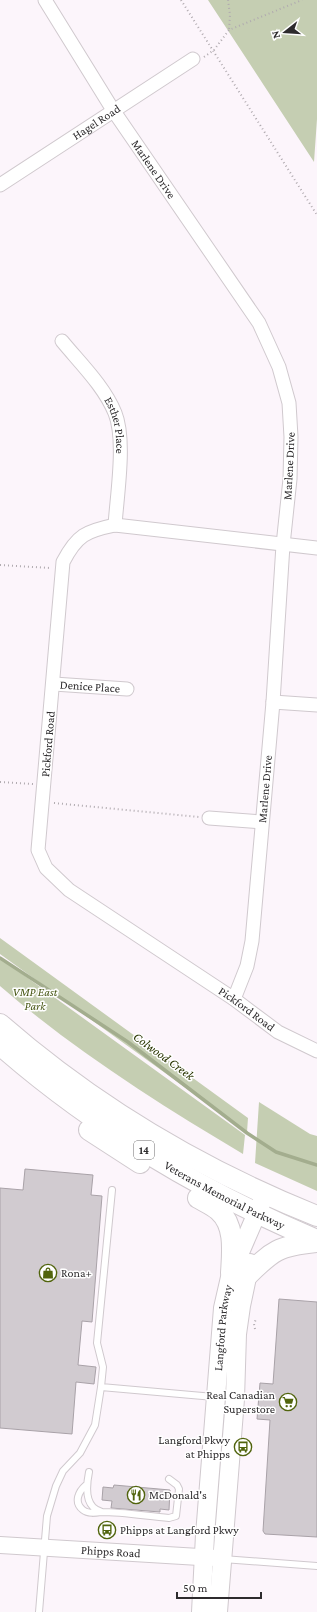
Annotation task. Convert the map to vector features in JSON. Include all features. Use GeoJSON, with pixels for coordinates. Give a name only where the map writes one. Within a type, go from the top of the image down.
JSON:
{"type":"FeatureCollection","features":[{"type":"Feature","properties":{"kind":"main road","name":"Veterans Memorial Parkway"},"geometry":{"type":"LineString","coordinates":[[0,1024],[72,1103],[206,1188],[262,1217],[317,1241]]}},
{"type":"Feature","properties":{"kind":"main road","name":"Veterans Memorial Parkway"},"geometry":{"type":"LineString","coordinates":[[0,1045],[200,1162],[270,1197],[317,1216]]}},
{"type":"Feature","properties":{"kind":"main road"},"geometry":{"type":"LineString","coordinates":[[0,1063],[55,1107],[114,1148],[220,1211],[229,1225],[239,1275],[279,1249],[317,1241]]}},
{"type":"Feature","properties":{"kind":"main road","name":"Langford Parkway"},"geometry":{"type":"LineString","coordinates":[[201,1612],[222,1315],[270,1197]]}},
{"type":"Feature","properties":{"kind":"main road","name":"Langford Parkway"},"geometry":{"type":"LineString","coordinates":[[218,1612],[235,1399],[239,1275]]}},
{"type":"Feature","properties":{"kind":"street","name":"Marlene Drive"},"geometry":{"type":"LineString","coordinates":[[45,0],[113,110],[259,323],[279,367],[289,403],[291,437],[290,479],[283,545],[274,702],[252,941],[247,966],[234,999]]}},
{"type":"Feature","properties":{"kind":"street","name":"Hagel Road"},"geometry":{"type":"LineString","coordinates":[[0,185],[193,59]]}},
{"type":"Feature","properties":{"kind":"street","name":"Esther Place"},"geometry":{"type":"LineString","coordinates":[[62,341],[98,385],[115,412],[120,429],[115,525]]}},
{"type":"Feature","properties":{"kind":"street","name":"Pickford Road"},"geometry":{"type":"LineString","coordinates":[[317,548],[115,525],[92,530],[73,544],[63,562],[54,684],[38,850],[46,868],[69,890],[234,999],[278,1032],[317,1051]]}},
{"type":"Feature","properties":{"kind":"street","name":"Denice Place"},"geometry":{"type":"LineString","coordinates":[[54,684],[127,689]]}},
{"type":"Feature","properties":{"kind":"street"},"geometry":{"type":"LineString","coordinates":[[274,702],[317,705]]}},
{"type":"Feature","properties":{"kind":"street"},"geometry":{"type":"LineString","coordinates":[[209,818],[262,822]]}},
{"type":"Feature","properties":{"kind":"street","name":"Phipps Road"},"geometry":{"type":"LineString","coordinates":[[0,1545],[222,1559]]}},
{"type":"Feature","properties":{"kind":"lane"},"geometry":{"type":"LineString","coordinates":[[39,1612],[47,1516],[56,1486],[63,1472],[80,1453],[87,1442],[96,1418],[103,1366],[97,1343],[112,1190]]}},
{"type":"Feature","properties":{"kind":"lane"},"geometry":{"type":"LineString","coordinates":[[101,1387],[215,1397]]}},
{"type":"Feature","properties":{"kind":"lane"},"geometry":{"type":"LineString","coordinates":[[89,1472],[86,1484],[80,1490],[77,1498],[78,1504],[83,1511],[89,1513],[102,1512],[173,1518],[176,1516],[179,1489],[177,1484],[169,1479]]}},
{"type":"Feature","properties":{"kind":"lane"},"geometry":{"type":"LineString","coordinates":[[86,1484],[93,1507],[102,1512]]}},
{"type":"Feature","properties":{"kind":"lane"},"geometry":{"type":"LineString","coordinates":[[222,1559],[317,1566]]}},
{"type":"Feature","properties":{"kind":"path"},"geometry":{"type":"LineString","coordinates":[[181,0],[317,215]]}},
{"type":"Feature","properties":{"kind":"path"},"geometry":{"type":"LineString","coordinates":[[193,59],[204,58],[214,50],[228,30],[230,15],[228,0]]}},
{"type":"Feature","properties":{"kind":"path"},"geometry":{"type":"LineString","coordinates":[[228,30],[302,0]]}},
{"type":"Feature","properties":{"kind":"path"},"geometry":{"type":"LineString","coordinates":[[0,565],[63,569]]}},
{"type":"Feature","properties":{"kind":"path"},"geometry":{"type":"LineString","coordinates":[[0,782],[44,785]]}},
{"type":"Feature","properties":{"kind":"path"},"geometry":{"type":"LineString","coordinates":[[43,802],[209,818]]}},
{"type":"Feature","properties":{"kind":"path"},"geometry":{"type":"LineString","coordinates":[[255,1329],[254,1324],[256,1319]]}},
{"type":"Feature","properties":{"kind":"green space"},"geometry":{"type":"Polygon","coordinates":[[[208,0],[317,0],[317,119],[314,162],[208,0]]]}},
{"type":"Feature","properties":{"kind":"green space","name":"VMP East Park"},"geometry":{"type":"Polygon","coordinates":[[[0,938],[248,1118],[247,1132],[0,954],[0,938]]]}},
{"type":"Feature","properties":{"kind":"green space","name":"VMP East Park"},"geometry":{"type":"Polygon","coordinates":[[[0,958],[245,1135],[243,1154],[149,1096],[87,1054],[28,1010],[0,986],[0,958]]]}},
{"type":"Feature","properties":{"kind":"green space"},"geometry":{"type":"Polygon","coordinates":[[[259,1102],[310,1134],[317,1136],[317,1191],[255,1163],[259,1102]]]}},
{"type":"Feature","properties":{"kind":"building","name":"Rona+"},"geometry":{"type":"Polygon","coordinates":[[[25,1169],[93,1175],[91,1195],[102,1196],[92,1322],[82,1321],[78,1365],[96,1367],[94,1384],[76,1382],[72,1434],[0,1428],[0,1188],[23,1190],[25,1169]]]}},
{"type":"Feature","properties":{"kind":"building","name":"Real Canadian Superstore"},"geometry":{"type":"Polygon","coordinates":[[[279,1299],[317,1302],[317,1537],[265,1534],[263,1531],[270,1420],[257,1419],[260,1383],[273,1384],[279,1299]]]}},
{"type":"Feature","properties":{"kind":"building","name":"McDonald's"},"geometry":{"type":"Polygon","coordinates":[[[114,1485],[170,1490],[169,1510],[160,1509],[160,1512],[111,1508],[112,1501],[102,1500],[103,1487],[113,1488],[114,1485]]]}},
{"type":"Feature","properties":{"kind":"waterway","name":"Colwood Creek"},"geometry":{"type":"LineString","coordinates":[[0,958],[128,1042],[247,1133],[276,1152],[317,1165]]}},
{"type":"Feature","properties":{"kind":"place","name":"Rona+"},"geometry":{"type":"Point","coordinates":[48,1273]}},
{"type":"Feature","properties":{"kind":"place","name":"Real Canadian Superstore"},"geometry":{"type":"Point","coordinates":[288,1402]}},
{"type":"Feature","properties":{"kind":"place","name":"Langford Pkwy at Phipps"},"geometry":{"type":"Point","coordinates":[243,1447]}},
{"type":"Feature","properties":{"kind":"place","name":"McDonald's"},"geometry":{"type":"Point","coordinates":[136,1495]}},
{"type":"Feature","properties":{"kind":"place","name":"Phipps at Langford Pkwy"},"geometry":{"type":"Point","coordinates":[107,1530]}}]}
